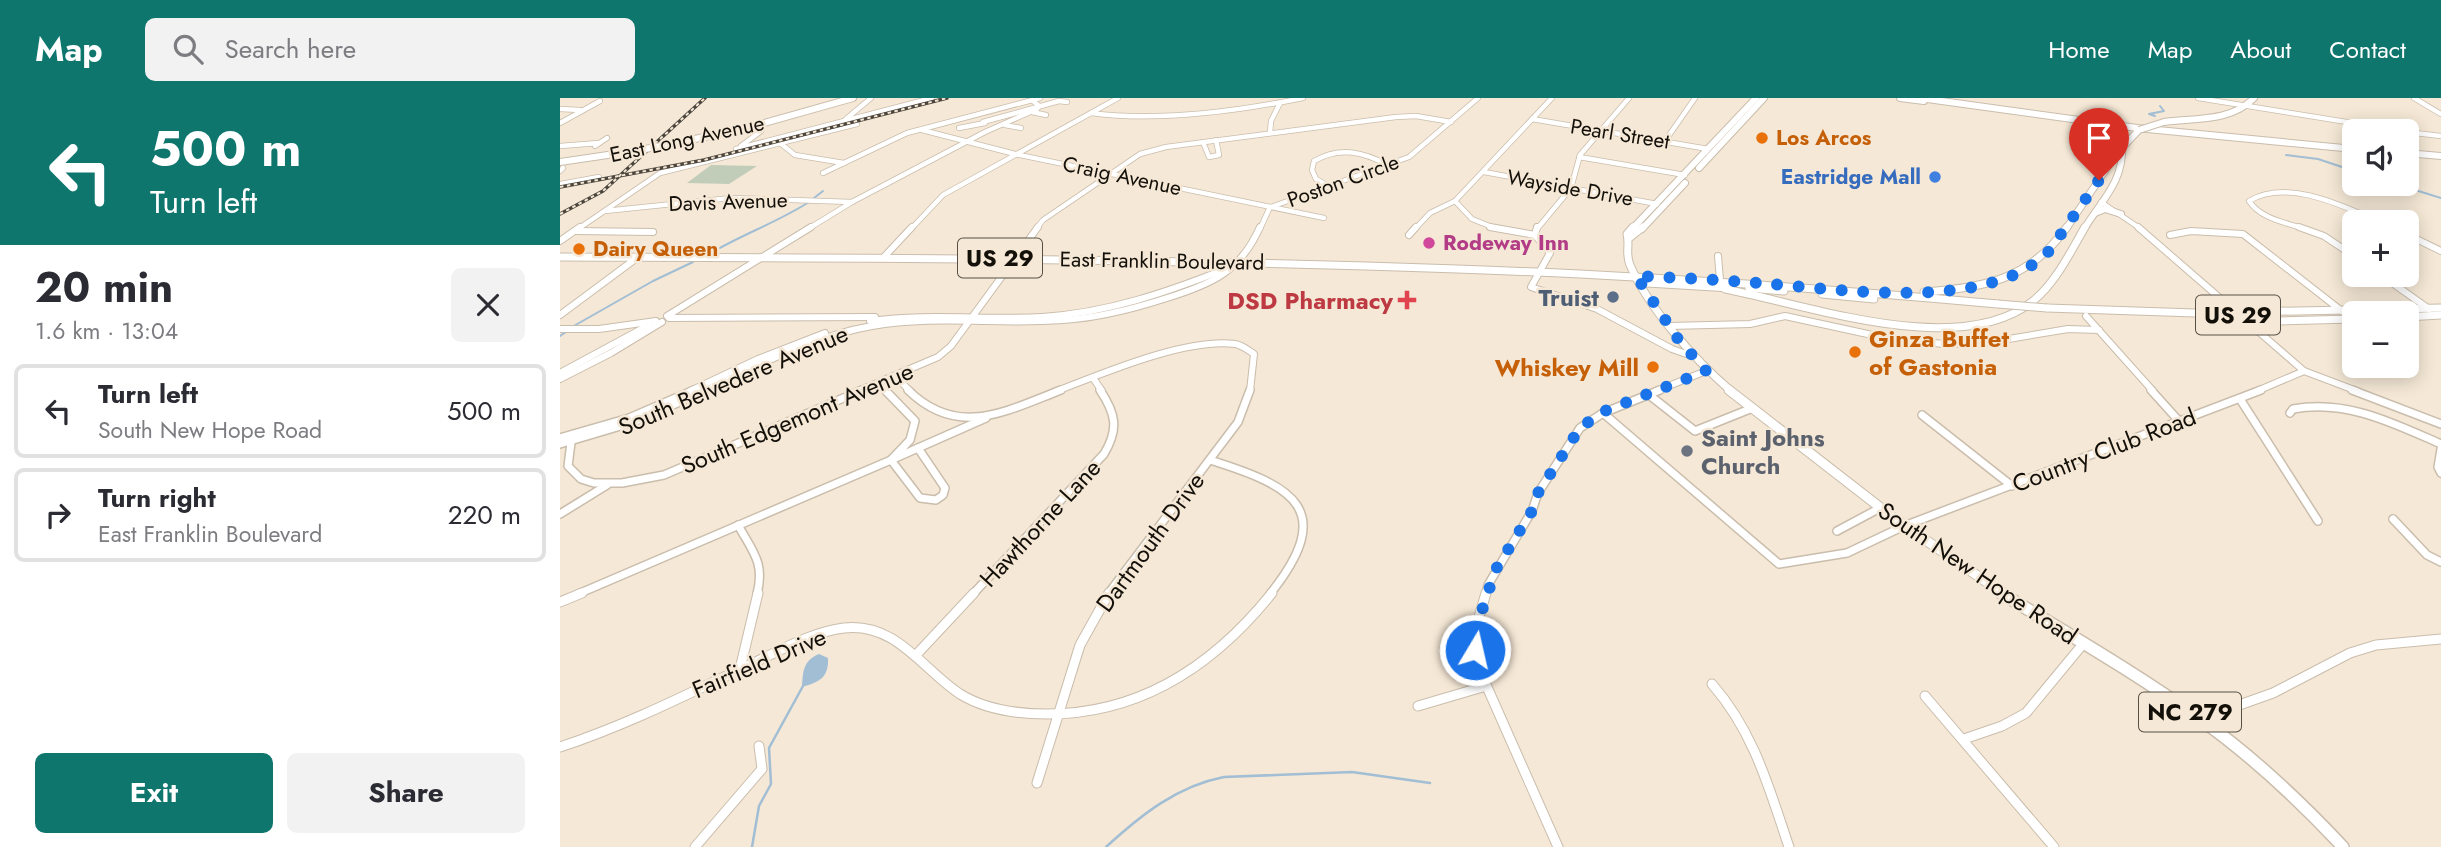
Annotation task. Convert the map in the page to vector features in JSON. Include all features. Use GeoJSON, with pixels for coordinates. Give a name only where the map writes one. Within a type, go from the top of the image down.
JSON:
{"type":"FeatureCollection","features":[{"type":"Feature","properties":{"kind":"highway"},"geometry":{"type":"LineString","coordinates":[[1900,98],[2251,141],[2342,146]]}},
{"type":"Feature","properties":{"kind":"highway"},"geometry":{"type":"LineString","coordinates":[[1920,98],[2026,114]]}},
{"type":"Feature","properties":{"kind":"highway"},"geometry":{"type":"LineString","coordinates":[[1944,98],[2140,125],[2342,146]]}},
{"type":"Feature","properties":{"kind":"highway"},"geometry":{"type":"LineString","coordinates":[[2419,151],[2441,153]]}},
{"type":"Feature","properties":{"kind":"main road","name":"East Long Avenue"},"geometry":{"type":"LineString","coordinates":[[561,167],[751,127],[853,98]]}},
{"type":"Feature","properties":{"kind":"main road"},"geometry":{"type":"LineString","coordinates":[[1756,98],[1629,232],[1629,238],[1636,235],[1665,206],[1764,98]]}},
{"type":"Feature","properties":{"kind":"main road"},"geometry":{"type":"LineString","coordinates":[[1856,291],[1921,292],[1957,289],[1999,280],[2025,270],[2049,251],[2122,146],[2139,131],[2164,122],[2247,108],[2254,98]]}},
{"type":"Feature","properties":{"kind":"main road"},"geometry":{"type":"LineString","coordinates":[[1725,289],[1897,326],[1946,327],[1992,321],[2016,311],[2036,297],[2122,171],[2122,146]]}},
{"type":"Feature","properties":{"kind":"main road"},"geometry":{"type":"LineString","coordinates":[[1660,201],[1665,206]]}},
{"type":"Feature","properties":{"kind":"main road"},"geometry":{"type":"LineString","coordinates":[[2095,213],[2105,209],[2121,214]]}},
{"type":"Feature","properties":{"kind":"main road","name":"NC 279"},"geometry":{"type":"LineString","coordinates":[[1629,238],[1625,250],[1638,279]]}},
{"type":"Feature","properties":{"kind":"main road","name":"East Franklin Boulevard"},"geometry":{"type":"LineString","coordinates":[[560,257],[1013,258],[1240,262],[1539,274],[1606,280],[1720,280],[1996,306]]}},
{"type":"Feature","properties":{"kind":"main road","name":"East Franklin Boulevard"},"geometry":{"type":"LineString","coordinates":[[1638,279],[1725,289],[1996,306],[2087,316],[2342,319]]}},
{"type":"Feature","properties":{"kind":"main road","name":"South New Hope Road"},"geometry":{"type":"LineString","coordinates":[[1638,279],[1692,356],[1750,409],[1904,526],[1975,576],[2200,719],[2276,779],[2343,847]]}},
{"type":"Feature","properties":{"kind":"main road"},"geometry":{"type":"LineString","coordinates":[[1648,296],[1653,288],[1671,284]]}},
{"type":"Feature","properties":{"kind":"main road","name":"East Franklin Boulevard"},"geometry":{"type":"LineString","coordinates":[[2419,309],[2429,309],[2440,313]]}},
{"type":"Feature","properties":{"kind":"main road","name":"East Franklin Boulevard"},"geometry":{"type":"LineString","coordinates":[[2044,310],[2238,315],[2342,313]]}},
{"type":"Feature","properties":{"kind":"main road","name":"East Franklin Boulevard"},"geometry":{"type":"LineString","coordinates":[[2419,315],[2440,313]]}},
{"type":"Feature","properties":{"kind":"street"},"geometry":{"type":"LineString","coordinates":[[839,123],[871,98]]}},
{"type":"Feature","properties":{"kind":"street"},"geometry":{"type":"LineString","coordinates":[[736,149],[932,98]]}},
{"type":"Feature","properties":{"kind":"street"},"geometry":{"type":"LineString","coordinates":[[823,173],[907,133],[1040,98]]}},
{"type":"Feature","properties":{"kind":"street"},"geometry":{"type":"LineString","coordinates":[[883,258],[943,195],[1118,98]]}},
{"type":"Feature","properties":{"kind":"street"},"geometry":{"type":"LineString","coordinates":[[1090,113],[1143,118],[1280,103],[1303,98]]}},
{"type":"Feature","properties":{"kind":"street","name":"Poston Circle"},"geometry":{"type":"LineString","coordinates":[[1270,207],[1412,155],[1478,98]]}},
{"type":"Feature","properties":{"kind":"street"},"geometry":{"type":"LineString","coordinates":[[1409,235],[1430,213],[1455,201],[1552,98]]}},
{"type":"Feature","properties":{"kind":"street"},"geometry":{"type":"LineString","coordinates":[[1535,235],[1539,222],[1571,188],[1579,157],[1629,98]]}},
{"type":"Feature","properties":{"kind":"street"},"geometry":{"type":"LineString","coordinates":[[1665,141],[1695,98]]}},
{"type":"Feature","properties":{"kind":"street"},"geometry":{"type":"LineString","coordinates":[[2198,98],[2342,122]]}},
{"type":"Feature","properties":{"kind":"street"},"geometry":{"type":"LineString","coordinates":[[2414,98],[2441,114]]}},
{"type":"Feature","properties":{"kind":"street"},"geometry":{"type":"LineString","coordinates":[[1032,100],[1039,106]]}},
{"type":"Feature","properties":{"kind":"street"},"geometry":{"type":"LineString","coordinates":[[560,123],[600,101]]}},
{"type":"Feature","properties":{"kind":"street"},"geometry":{"type":"LineString","coordinates":[[959,128],[1059,101],[1067,102]]}},
{"type":"Feature","properties":{"kind":"street"},"geometry":{"type":"LineString","coordinates":[[1270,133],[1271,121],[1280,103]]}},
{"type":"Feature","properties":{"kind":"street"},"geometry":{"type":"LineString","coordinates":[[560,379],[611,353],[852,202],[969,142],[979,132],[1004,125],[1039,106]]}},
{"type":"Feature","properties":{"kind":"street"},"geometry":{"type":"LineString","coordinates":[[560,109],[584,110]]}},
{"type":"Feature","properties":{"kind":"street"},"geometry":{"type":"LineString","coordinates":[[1032,112],[1046,115]]}},
{"type":"Feature","properties":{"kind":"street"},"geometry":{"type":"LineString","coordinates":[[851,115],[863,116]]}},
{"type":"Feature","properties":{"kind":"street","name":"South Edgemont Avenue"},"geometry":{"type":"LineString","coordinates":[[572,438],[568,463],[571,471],[581,479],[608,484],[636,482],[683,468],[938,357],[951,346],[1043,220],[1110,173],[1150,151],[1401,116],[1451,122]]}},
{"type":"Feature","properties":{"kind":"street","name":"Pearl Street"},"geometry":{"type":"LineString","coordinates":[[1532,119],[1708,149]]}},
{"type":"Feature","properties":{"kind":"street"},"geometry":{"type":"LineString","coordinates":[[983,122],[991,128]]}},
{"type":"Feature","properties":{"kind":"street"},"geometry":{"type":"LineString","coordinates":[[763,143],[749,142],[765,123]]}},
{"type":"Feature","properties":{"kind":"street"},"geometry":{"type":"LineString","coordinates":[[560,241],[655,174],[857,124]]}},
{"type":"Feature","properties":{"kind":"street"},"geometry":{"type":"LineString","coordinates":[[1004,125],[1021,128]]}},
{"type":"Feature","properties":{"kind":"street"},"geometry":{"type":"LineString","coordinates":[[751,127],[761,131]]}},
{"type":"Feature","properties":{"kind":"street","name":"Craig Avenue"},"geometry":{"type":"LineString","coordinates":[[922,130],[1015,154],[1324,218]]}},
{"type":"Feature","properties":{"kind":"street"},"geometry":{"type":"LineString","coordinates":[[731,156],[736,149],[761,131]]}},
{"type":"Feature","properties":{"kind":"street"},"geometry":{"type":"LineString","coordinates":[[2419,134],[2441,136]]}},
{"type":"Feature","properties":{"kind":"street"},"geometry":{"type":"LineString","coordinates":[[591,148],[607,138]]}},
{"type":"Feature","properties":{"kind":"street"},"geometry":{"type":"LineString","coordinates":[[1203,142],[1209,156],[1214,158],[1219,155],[1216,140]]}},
{"type":"Feature","properties":{"kind":"street"},"geometry":{"type":"LineString","coordinates":[[560,146],[599,144]]}},
{"type":"Feature","properties":{"kind":"street"},"geometry":{"type":"LineString","coordinates":[[780,144],[792,155],[844,163]]}},
{"type":"Feature","properties":{"kind":"street"},"geometry":{"type":"LineString","coordinates":[[1328,186],[1311,174],[1313,163],[1319,157],[1338,152],[1357,152],[1388,165]]}},
{"type":"Feature","properties":{"kind":"street"},"geometry":{"type":"LineString","coordinates":[[1579,157],[1685,175]]}},
{"type":"Feature","properties":{"kind":"street","name":"Wayside Drive"},"geometry":{"type":"LineString","coordinates":[[1484,172],[1660,201]]}},
{"type":"Feature","properties":{"kind":"street"},"geometry":{"type":"LineString","coordinates":[[560,184],[599,177]]}},
{"type":"Feature","properties":{"kind":"street"},"geometry":{"type":"LineString","coordinates":[[2342,248],[2324,236],[2255,210],[2249,201],[2266,193],[2311,197],[2351,210]]}},
{"type":"Feature","properties":{"kind":"street","name":"Davis Avenue"},"geometry":{"type":"LineString","coordinates":[[603,211],[731,198],[852,202]]}},
{"type":"Feature","properties":{"kind":"street"},"geometry":{"type":"LineString","coordinates":[[1455,201],[1464,213],[1478,224],[1535,235],[1550,253],[1531,287],[1594,308],[1638,329],[1671,351],[1692,356]]}},
{"type":"Feature","properties":{"kind":"street"},"geometry":{"type":"LineString","coordinates":[[2101,202],[2121,214],[2174,256],[2304,371],[2441,424]]}},
{"type":"Feature","properties":{"kind":"street"},"geometry":{"type":"LineString","coordinates":[[1240,262],[1270,207]]}},
{"type":"Feature","properties":{"kind":"street"},"geometry":{"type":"LineString","coordinates":[[574,231],[653,232]]}},
{"type":"Feature","properties":{"kind":"street"},"geometry":{"type":"LineString","coordinates":[[2170,235],[2191,231],[2243,234],[2342,311]]}},
{"type":"Feature","properties":{"kind":"street"},"geometry":{"type":"LineString","coordinates":[[2419,240],[2441,250]]}},
{"type":"Feature","properties":{"kind":"street"},"geometry":{"type":"LineString","coordinates":[[1718,256],[1720,280]]}},
{"type":"Feature","properties":{"kind":"street"},"geometry":{"type":"LineString","coordinates":[[560,315],[638,257]]}},
{"type":"Feature","properties":{"kind":"street","name":"South Belvedere Avenue"},"geometry":{"type":"LineString","coordinates":[[560,444],[653,409],[801,341],[860,323],[899,317],[1057,321],[1103,315],[1181,294],[1217,278],[1240,262]]}},
{"type":"Feature","properties":{"kind":"street"},"geometry":{"type":"LineString","coordinates":[[2398,287],[2429,309]]}},
{"type":"Feature","properties":{"kind":"street"},"geometry":{"type":"LineString","coordinates":[[1669,326],[1750,324],[1785,316],[1886,338],[1944,344],[1979,344],[2068,329],[2099,330]]}},
{"type":"Feature","properties":{"kind":"street"},"geometry":{"type":"LineString","coordinates":[[2087,316],[2179,421]]}},
{"type":"Feature","properties":{"kind":"street"},"geometry":{"type":"LineString","coordinates":[[560,329],[610,328],[662,320],[899,317],[936,321]]}},
{"type":"Feature","properties":{"kind":"street","name":"South Belvedere Avenue"},"geometry":{"type":"LineString","coordinates":[[560,438],[572,438],[655,415],[775,357],[834,335],[873,325],[969,319]]}},
{"type":"Feature","properties":{"kind":"street"},"geometry":{"type":"LineString","coordinates":[[560,373],[662,320]]}},
{"type":"Feature","properties":{"kind":"street"},"geometry":{"type":"LineString","coordinates":[[560,602],[991,416],[1093,378],[1203,345],[1230,341],[1246,345],[1255,359],[1247,404],[1238,422],[1210,460]]}},
{"type":"Feature","properties":{"kind":"street"},"geometry":{"type":"LineString","coordinates":[[1558,847],[1486,686],[1478,662],[1474,634],[1488,585],[1532,511],[1538,493],[1585,422],[1602,412],[1706,371]]}},
{"type":"Feature","properties":{"kind":"street","name":"Country Club Road"},"geometry":{"type":"LineString","coordinates":[[1602,412],[1776,564],[1847,553],[1904,526],[2240,399],[2304,371]]}},
{"type":"Feature","properties":{"kind":"street"},"geometry":{"type":"LineString","coordinates":[[896,377],[936,412],[960,417],[991,416]]}},
{"type":"Feature","properties":{"kind":"street","name":"Hawthorne Lane"},"geometry":{"type":"LineString","coordinates":[[916,655],[1104,454],[1114,440],[1118,428],[1117,416],[1093,378]]}},
{"type":"Feature","properties":{"kind":"street"},"geometry":{"type":"LineString","coordinates":[[880,384],[915,421],[910,440],[891,460]]}},
{"type":"Feature","properties":{"kind":"street"},"geometry":{"type":"LineString","coordinates":[[1648,394],[1695,431],[1750,409]]}},
{"type":"Feature","properties":{"kind":"street"},"geometry":{"type":"LineString","coordinates":[[2240,399],[2318,521]]}},
{"type":"Feature","properties":{"kind":"street"},"geometry":{"type":"LineString","coordinates":[[2290,413],[2302,406],[2340,407],[2377,418],[2441,446],[2438,467],[2441,473]]}},
{"type":"Feature","properties":{"kind":"street"},"geometry":{"type":"LineString","coordinates":[[1922,415],[2012,486]]}},
{"type":"Feature","properties":{"kind":"street"},"geometry":{"type":"LineString","coordinates":[[891,460],[922,500],[939,499],[946,488],[918,448]]}},
{"type":"Feature","properties":{"kind":"street","name":"Fairfield Drive"},"geometry":{"type":"LineString","coordinates":[[560,747],[603,731],[820,634],[846,628],[874,629],[916,655],[956,690],[977,703],[1004,710],[1056,715],[1099,710],[1127,703],[1179,679],[1230,639],[1274,588],[1297,555],[1303,523],[1289,495],[1268,481],[1210,460]]}},
{"type":"Feature","properties":{"kind":"street","name":"Dartmouth Drive"},"geometry":{"type":"LineString","coordinates":[[1037,783],[1080,645],[1100,608],[1210,460]]}},
{"type":"Feature","properties":{"kind":"street"},"geometry":{"type":"LineString","coordinates":[[560,513],[576,506],[608,484]]}},
{"type":"Feature","properties":{"kind":"street"},"geometry":{"type":"LineString","coordinates":[[1837,531],[1880,508]]}},
{"type":"Feature","properties":{"kind":"street"},"geometry":{"type":"LineString","coordinates":[[2393,519],[2406,527],[2428,557],[2441,562]]}},
{"type":"Feature","properties":{"kind":"street"},"geometry":{"type":"LineString","coordinates":[[738,526],[759,561],[762,575],[740,670]]}},
{"type":"Feature","properties":{"kind":"street"},"geometry":{"type":"LineString","coordinates":[[2200,719],[2273,694],[2358,650],[2389,643],[2441,639]]}},
{"type":"Feature","properties":{"kind":"street"},"geometry":{"type":"LineString","coordinates":[[1964,739],[2002,726],[2026,713],[2083,644]]}},
{"type":"Feature","properties":{"kind":"street"},"geometry":{"type":"LineString","coordinates":[[1712,684],[1747,728],[1764,767],[1789,847]]}},
{"type":"Feature","properties":{"kind":"street"},"geometry":{"type":"LineString","coordinates":[[1418,706],[1486,686]]}},
{"type":"Feature","properties":{"kind":"street"},"geometry":{"type":"LineString","coordinates":[[1925,696],[2054,847]]}},
{"type":"Feature","properties":{"kind":"street"},"geometry":{"type":"LineString","coordinates":[[695,847],[762,769],[759,746]]}},
{"type":"Feature","properties":{"kind":"green space"},"geometry":{"type":"Polygon","coordinates":[[[711,165],[757,166],[729,184],[687,183],[711,165]]]}},
{"type":"Feature","properties":{"kind":"water"},"geometry":{"type":"Polygon","coordinates":[[[819,654],[828,658],[825,675],[802,687],[805,667],[819,654]]]}},
{"type":"Feature","properties":{"kind":"waterway"},"geometry":{"type":"LineString","coordinates":[[2155,116],[2149,114],[2164,111],[2160,106]]}},
{"type":"Feature","properties":{"kind":"waterway"},"geometry":{"type":"LineString","coordinates":[[2286,155],[2318,159],[2342,167]]}},
{"type":"Feature","properties":{"kind":"waterway"},"geometry":{"type":"LineString","coordinates":[[814,198],[823,191]]}},
{"type":"Feature","properties":{"kind":"waterway"},"geometry":{"type":"LineString","coordinates":[[2419,191],[2441,198]]}},
{"type":"Feature","properties":{"kind":"waterway"},"geometry":{"type":"LineString","coordinates":[[711,253],[809,202]]}},
{"type":"Feature","properties":{"kind":"waterway"},"geometry":{"type":"LineString","coordinates":[[572,327],[653,281],[693,262]]}},
{"type":"Feature","properties":{"kind":"waterway"},"geometry":{"type":"LineString","coordinates":[[560,336],[566,332]]}},
{"type":"Feature","properties":{"kind":"waterway"},"geometry":{"type":"LineString","coordinates":[[752,847],[759,806],[771,784],[769,748],[803,686]]}},
{"type":"Feature","properties":{"kind":"waterway"},"geometry":{"type":"LineString","coordinates":[[1106,847],[1160,803],[1191,787],[1224,777],[1352,772],[1430,783]]}},
{"type":"Feature","properties":{"kind":"railway"},"geometry":{"type":"LineString","coordinates":[[620,176],[705,98]]}},
{"type":"Feature","properties":{"kind":"railway"},"geometry":{"type":"LineString","coordinates":[[620,176],[704,160],[947,98]]}},
{"type":"Feature","properties":{"kind":"railway"},"geometry":{"type":"LineString","coordinates":[[560,187],[620,176]]}},
{"type":"Feature","properties":{"kind":"railway"},"geometry":{"type":"LineString","coordinates":[[560,214],[603,191],[620,176]]}},
{"type":"Feature","properties":{"kind":"place","name":"Los Arcos"},"geometry":{"type":"Point","coordinates":[1762,138]}},
{"type":"Feature","properties":{"kind":"place","name":"Eastridge Mall"},"geometry":{"type":"Point","coordinates":[1935,177]}},
{"type":"Feature","properties":{"kind":"place","name":"Rodeway Inn"},"geometry":{"type":"Point","coordinates":[1429,243]}},
{"type":"Feature","properties":{"kind":"place","name":"Dairy Queen"},"geometry":{"type":"Point","coordinates":[579,249]}},
{"type":"Feature","properties":{"kind":"place","name":"Truist"},"geometry":{"type":"Point","coordinates":[1613,297]}},
{"type":"Feature","properties":{"kind":"place","name":"DSD Pharmacy"},"geometry":{"type":"Point","coordinates":[1407,300]}},
{"type":"Feature","properties":{"kind":"place","name":"Ginza Buffet of Gastonia"},"geometry":{"type":"Point","coordinates":[1855,352]}},
{"type":"Feature","properties":{"kind":"place","name":"Whiskey Mill"},"geometry":{"type":"Point","coordinates":[1653,367]}},
{"type":"Feature","properties":{"kind":"place","name":"Saint Johns Church"},"geometry":{"type":"Point","coordinates":[1687,451]}},
{"type":"Feature","properties":{"kind":"route"},"geometry":{"type":"LineString","coordinates":[[1475,650],[1474,634],[1488,585],[1532,511],[1538,493],[1580,428],[1602,412],[1706,371],[1678,339],[1636,276],[1856,291],[1921,292],[1986,284],[2025,270],[2039,261],[2099,180]]}}]}
